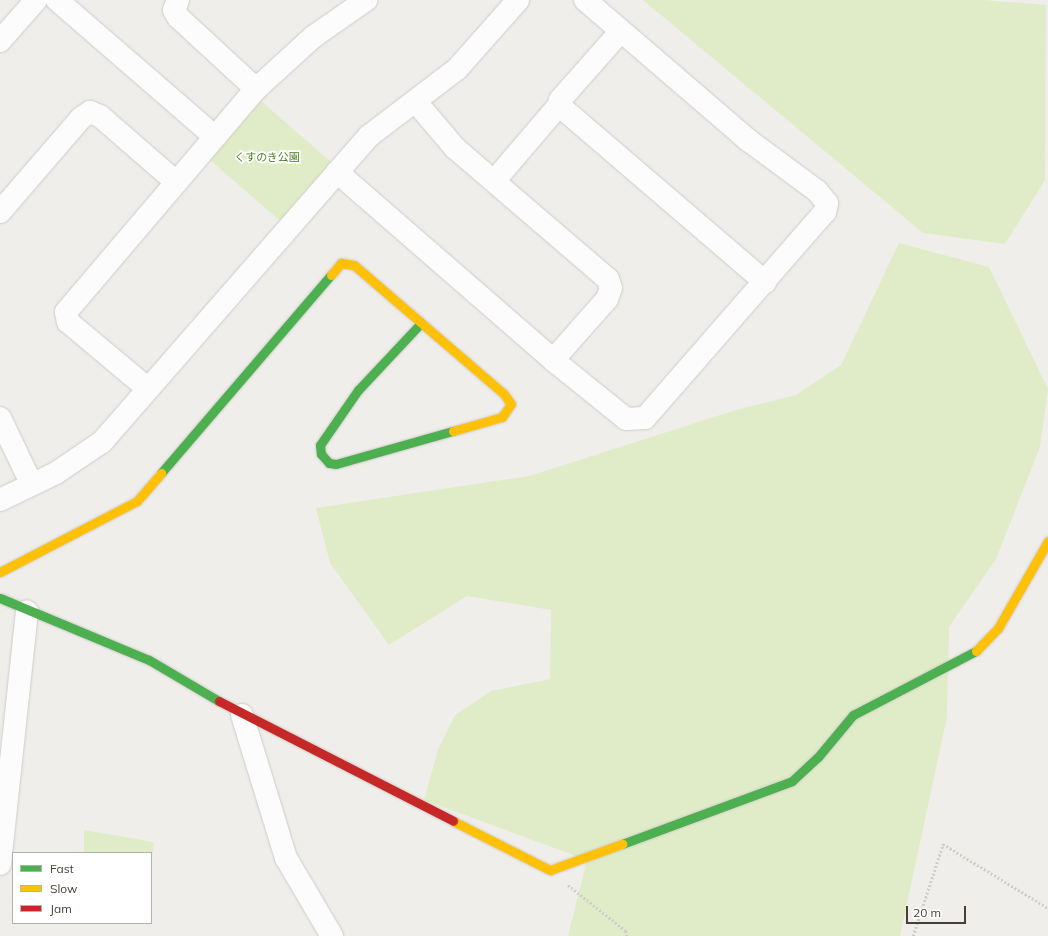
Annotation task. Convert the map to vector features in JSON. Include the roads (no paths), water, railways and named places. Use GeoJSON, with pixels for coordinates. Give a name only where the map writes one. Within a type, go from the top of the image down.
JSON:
{"type":"FeatureCollection","features":[{"type":"Feature","properties":{"kind":"street"},"geometry":{"type":"LineString","coordinates":[[57,0],[215,136]]}},
{"type":"Feature","properties":{"kind":"street"},"geometry":{"type":"LineString","coordinates":[[178,0],[174,10],[178,17],[256,89]]}},
{"type":"Feature","properties":{"kind":"street"},"geometry":{"type":"LineString","coordinates":[[148,388],[68,322],[66,312],[256,89],[313,37],[366,0]]}},
{"type":"Feature","properties":{"kind":"street"},"geometry":{"type":"LineString","coordinates":[[0,500],[90,452],[369,136],[416,102],[470,56],[518,0]]}},
{"type":"Feature","properties":{"kind":"street"},"geometry":{"type":"LineString","coordinates":[[337,172],[553,360],[626,419],[644,418],[825,212],[827,203],[817,191],[748,140],[620,32],[585,0]]}},
{"type":"Feature","properties":{"kind":"street"},"geometry":{"type":"LineString","coordinates":[[0,41],[32,1]]}},
{"type":"Feature","properties":{"kind":"street"},"geometry":{"type":"LineString","coordinates":[[495,180],[620,32]]}},
{"type":"Feature","properties":{"kind":"street"},"geometry":{"type":"LineString","coordinates":[[416,102],[455,148],[495,180],[608,279],[611,288],[607,299],[553,360]]}},
{"type":"Feature","properties":{"kind":"street"},"geometry":{"type":"LineString","coordinates":[[560,104],[765,282]]}},
{"type":"Feature","properties":{"kind":"street"},"geometry":{"type":"LineString","coordinates":[[0,212],[81,118],[90,112],[100,116],[176,182]]}},
{"type":"Feature","properties":{"kind":"street"},"geometry":{"type":"LineString","coordinates":[[0,572],[137,500],[341,263],[354,265],[422,323],[504,394],[511,404],[508,412],[502,417],[336,464],[329,463],[321,454],[320,445],[358,390],[422,323]]}},
{"type":"Feature","properties":{"kind":"street"},"geometry":{"type":"LineString","coordinates":[[0,418],[31,483]]}},
{"type":"Feature","properties":{"kind":"street"},"geometry":{"type":"LineString","coordinates":[[0,598],[27,611],[149,660],[242,715],[550,870],[792,781],[818,757],[852,715],[973,654],[998,628],[1048,541]]}},
{"type":"Feature","properties":{"kind":"street"},"geometry":{"type":"LineString","coordinates":[[0,863],[6,754],[27,611]]}},
{"type":"Feature","properties":{"kind":"street"},"geometry":{"type":"LineString","coordinates":[[242,715],[286,858],[332,936]]}},
{"type":"Feature","properties":{"kind":"park label","name":"くすのき公園"},"geometry":{"type":"Point","coordinates":[267,157]}}]}
